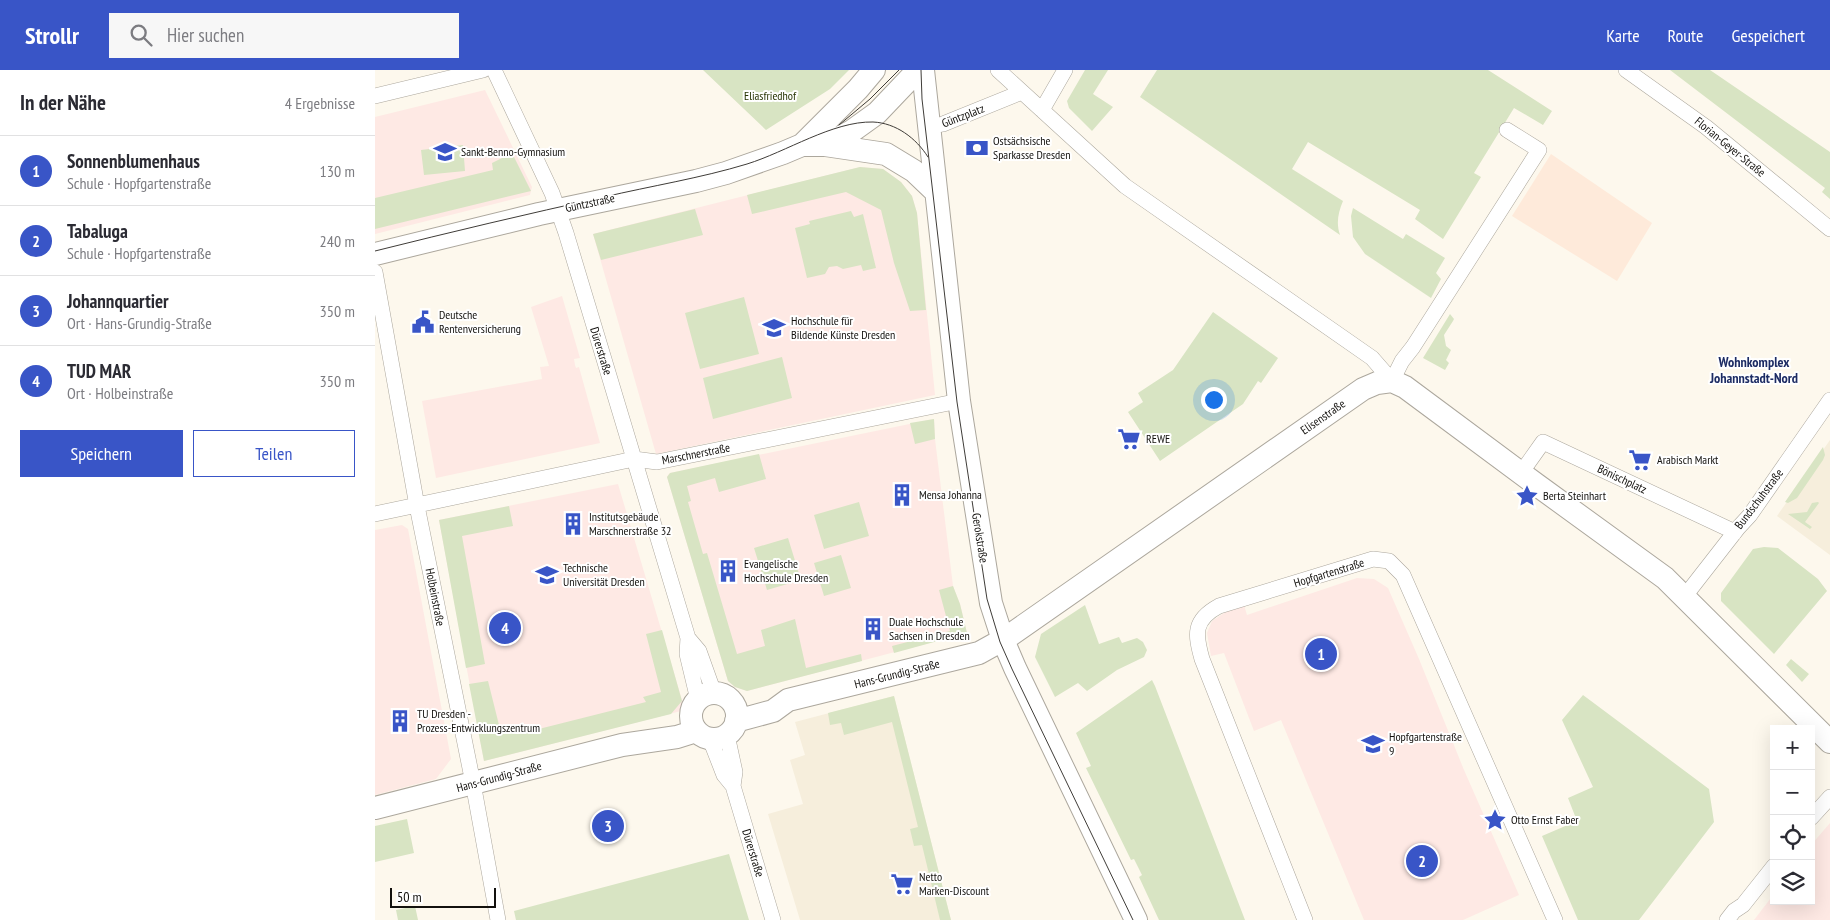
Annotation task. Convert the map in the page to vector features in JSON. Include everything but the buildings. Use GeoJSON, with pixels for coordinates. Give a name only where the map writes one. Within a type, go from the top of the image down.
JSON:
{"type":"FeatureCollection","features":[{"type":"Feature","properties":{"kind":"street"},"geometry":{"type":"LineString","coordinates":[[375,96],[483,70]]}},
{"type":"Feature","properties":{"kind":"street","name":"Dürerstraße"},"geometry":{"type":"LineString","coordinates":[[494,70],[552,193],[558,210],[688,638],[699,651],[723,775],[733,786],[773,920]]}},
{"type":"Feature","properties":{"kind":"street","name":"Güntzstraße"},"geometry":{"type":"LineString","coordinates":[[802,145],[858,89],[874,70]]}},
{"type":"Feature","properties":{"kind":"street","name":"Güntzstraße"},"geometry":{"type":"LineString","coordinates":[[825,145],[877,113],[918,70]]}},
{"type":"Feature","properties":{"kind":"street","name":"Güntzplatz"},"geometry":{"type":"LineString","coordinates":[[923,70],[929,127],[943,124],[1022,92]]}},
{"type":"Feature","properties":{"kind":"street"},"geometry":{"type":"LineString","coordinates":[[998,70],[1125,186],[1372,358],[1392,381],[1417,394],[1665,578],[1830,742]]}},
{"type":"Feature","properties":{"kind":"street"},"geometry":{"type":"LineString","coordinates":[[1042,110],[1065,70]]}},
{"type":"Feature","properties":{"kind":"street","name":"Florian-Geyer-Straße"},"geometry":{"type":"LineString","coordinates":[[1626,70],[1706,127],[1830,229]]}},
{"type":"Feature","properties":{"kind":"street","name":"Gerokstraße"},"geometry":{"type":"LineString","coordinates":[[929,127],[959,401],[989,596],[1003,640],[1136,920]]}},
{"type":"Feature","properties":{"kind":"street"},"geometry":{"type":"LineString","coordinates":[[1392,381],[1402,361],[1413,347],[1539,150],[1507,130]]}},
{"type":"Feature","properties":{"kind":"street","name":"Güntzstraße"},"geometry":{"type":"LineString","coordinates":[[375,254],[558,210],[726,173],[802,145],[825,145],[879,152],[893,157],[914,170],[936,192]]}},
{"type":"Feature","properties":{"kind":"street","name":"Holbeinstraße"},"geometry":{"type":"LineString","coordinates":[[375,272],[417,506],[499,920]]}},
{"type":"Feature","properties":{"kind":"street","name":"Elisenstraße"},"geometry":{"type":"LineString","coordinates":[[1003,640],[1363,389],[1377,383],[1392,381]]}},
{"type":"Feature","properties":{"kind":"street","name":"Bundschuhstraße"},"geometry":{"type":"LineString","coordinates":[[1685,596],[1735,532],[1750,516],[1830,400]]}},
{"type":"Feature","properties":{"kind":"street","name":"Marschnerstraße"},"geometry":{"type":"LineString","coordinates":[[375,514],[633,460],[657,462],[959,401]]}},
{"type":"Feature","properties":{"kind":"street","name":"Bönischplatz"},"geometry":{"type":"LineString","coordinates":[[1521,473],[1543,442],[1735,532]]}},
{"type":"Feature","properties":{"kind":"street","name":"Hopfgartenstraße"},"geometry":{"type":"LineString","coordinates":[[1305,920],[1202,659],[1197,641],[1197,628],[1201,619],[1208,612],[1219,606],[1373,559],[1389,561],[1403,574],[1555,920]]}},
{"type":"Feature","properties":{"kind":"street","name":"Hans-Grundig-Straße"},"geometry":{"type":"LineString","coordinates":[[375,808],[622,745],[677,737],[713,717],[768,698],[788,700],[972,655],[1003,640]]}},
{"type":"Feature","properties":{"kind":"street"},"geometry":{"type":"LineString","coordinates":[[1814,815],[1830,797]]}},
{"type":"Feature","properties":{"kind":"street"},"geometry":{"type":"LineString","coordinates":[[1727,920],[1734,911],[1743,905],[1770,871]]}},
{"type":"Feature","properties":{"kind":"shaded area","name":"Sankt-Benno-Gymnasium"},"geometry":{"type":"Polygon","coordinates":[[[485,90],[532,187],[530,195],[375,234],[375,117],[485,90]]]}},
{"type":"Feature","properties":{"kind":"shaded area"},"geometry":{"type":"Polygon","coordinates":[[[1551,154],[1652,223],[1617,281],[1512,216],[1551,154]]]}},
{"type":"Feature","properties":{"kind":"shaded area","name":"Hochschule für Bildende Künste Dresden"},"geometry":{"type":"Polygon","coordinates":[[[860,167],[883,169],[901,182],[912,196],[917,213],[935,395],[656,454],[593,234],[860,167]]]}},
{"type":"Feature","properties":{"kind":"shaded area"},"geometry":{"type":"Polygon","coordinates":[[[562,296],[580,358],[574,359],[575,365],[576,368],[579,367],[600,443],[436,478],[422,401],[542,379],[540,367],[549,366],[531,307],[562,296]]]}},
{"type":"Feature","properties":{"kind":"shaded area"},"geometry":{"type":"Polygon","coordinates":[[[934,419],[953,586],[960,604],[967,633],[747,691],[735,687],[728,681],[667,477],[668,475],[670,473],[934,419]]]}},
{"type":"Feature","properties":{"kind":"shaded area"},"geometry":{"type":"Polygon","coordinates":[[[1830,440],[1830,555],[1777,516],[1830,440]]]}},
{"type":"Feature","properties":{"kind":"shaded area","name":"Technische Universität Dresden"},"geometry":{"type":"Polygon","coordinates":[[[618,484],[685,710],[484,761],[439,520],[618,484]]]}},
{"type":"Feature","properties":{"kind":"shaded area"},"geometry":{"type":"Polygon","coordinates":[[[402,525],[408,529],[451,759],[436,779],[375,795],[375,530],[402,525]]]}},
{"type":"Feature","properties":{"kind":"shaded area"},"geometry":{"type":"Polygon","coordinates":[[[1357,578],[1374,579],[1388,588],[1464,770],[1519,895],[1463,920],[1364,920],[1281,720],[1254,731],[1224,653],[1211,656],[1207,633],[1212,621],[1227,611],[1244,605],[1247,615],[1357,578]]]}},
{"type":"Feature","properties":{"kind":"shaded area"},"geometry":{"type":"Polygon","coordinates":[[[894,696],[951,920],[800,920],[768,814],[803,804],[790,760],[805,755],[795,722],[894,696]]]}},
{"type":"Feature","properties":{"kind":"shaded area"},"geometry":{"type":"Polygon","coordinates":[[[1830,823],[1830,920],[1754,920],[1770,899],[1770,905],[1815,905],[1815,840],[1830,823]]]}},
{"type":"Feature","properties":{"kind":"green space","name":"Eliasfriedhof"},"geometry":{"type":"Polygon","coordinates":[[[703,70],[849,70],[830,89],[766,130],[703,70]]]}},
{"type":"Feature","properties":{"kind":"green space"},"geometry":{"type":"Polygon","coordinates":[[[1085,70],[1108,70],[1093,94],[1113,107],[1092,131],[1069,108],[1067,101],[1085,70]]]}},
{"type":"Feature","properties":{"kind":"green space"},"geometry":{"type":"Polygon","coordinates":[[[1157,70],[1488,70],[1552,111],[1543,125],[1514,108],[1474,173],[1481,177],[1443,239],[1415,219],[1420,210],[1308,142],[1292,169],[1343,201],[1338,218],[1340,235],[1140,97],[1157,70]]]}},
{"type":"Feature","properties":{"kind":"green space"},"geometry":{"type":"Polygon","coordinates":[[[1670,70],[1710,70],[1830,152],[1830,199],[1822,192],[1825,188],[1670,70]]]}},
{"type":"Feature","properties":{"kind":"green space"},"geometry":{"type":"Polygon","coordinates":[[[463,145],[465,171],[424,175],[421,150],[463,145]]]}},
{"type":"Feature","properties":{"kind":"green space"},"geometry":{"type":"Polygon","coordinates":[[[512,153],[531,191],[375,229],[375,198],[493,170],[492,163],[512,153]]]}},
{"type":"Feature","properties":{"kind":"green space"},"geometry":{"type":"Polygon","coordinates":[[[860,167],[883,169],[901,182],[912,196],[917,213],[926,310],[910,311],[894,263],[881,210],[846,192],[752,214],[747,195],[860,167]]]}},
{"type":"Feature","properties":{"kind":"green space"},"geometry":{"type":"Polygon","coordinates":[[[1353,208],[1403,239],[1406,234],[1445,258],[1436,273],[1441,279],[1431,298],[1365,254],[1353,237],[1351,216],[1353,208]]]}},
{"type":"Feature","properties":{"kind":"green space"},"geometry":{"type":"Polygon","coordinates":[[[695,209],[703,235],[601,260],[593,234],[695,209]]]}},
{"type":"Feature","properties":{"kind":"green space"},"geometry":{"type":"Polygon","coordinates":[[[851,211],[854,217],[863,214],[876,268],[863,271],[861,265],[843,269],[837,266],[829,267],[825,274],[807,278],[795,228],[810,224],[809,221],[851,211]]]}},
{"type":"Feature","properties":{"kind":"green space"},"geometry":{"type":"Polygon","coordinates":[[[744,297],[759,354],[700,369],[685,313],[744,297]]]}},
{"type":"Feature","properties":{"kind":"green space"},"geometry":{"type":"Polygon","coordinates":[[[1213,312],[1278,358],[1261,383],[1258,381],[1243,404],[1160,461],[1128,412],[1143,402],[1138,393],[1173,370],[1213,312]]]}},
{"type":"Feature","properties":{"kind":"green space"},"geometry":{"type":"Polygon","coordinates":[[[1450,314],[1454,319],[1444,335],[1446,346],[1451,350],[1446,360],[1449,363],[1445,370],[1423,358],[1450,314]]]}},
{"type":"Feature","properties":{"kind":"green space"},"geometry":{"type":"Polygon","coordinates":[[[782,357],[792,398],[713,419],[703,378],[782,357]]]}},
{"type":"Feature","properties":{"kind":"green space"},"geometry":{"type":"Polygon","coordinates":[[[934,419],[935,439],[915,444],[910,423],[934,419]]]}},
{"type":"Feature","properties":{"kind":"green space"},"geometry":{"type":"Polygon","coordinates":[[[1823,447],[1825,455],[1823,460],[1797,498],[1788,503],[1785,502],[1823,447]]]}},
{"type":"Feature","properties":{"kind":"green space"},"geometry":{"type":"Polygon","coordinates":[[[759,454],[766,479],[719,492],[715,478],[687,486],[691,501],[688,502],[703,554],[707,553],[737,654],[765,646],[761,630],[795,619],[806,668],[861,654],[862,661],[747,691],[735,687],[728,681],[667,477],[670,473],[759,454]]]}},
{"type":"Feature","properties":{"kind":"green space"},"geometry":{"type":"Polygon","coordinates":[[[859,502],[869,536],[824,549],[814,515],[859,502]]]}},
{"type":"Feature","properties":{"kind":"green space"},"geometry":{"type":"Polygon","coordinates":[[[1818,502],[1805,522],[1812,527],[1810,529],[1788,514],[1807,512],[1812,503],[1818,502]]]}},
{"type":"Feature","properties":{"kind":"green space"},"geometry":{"type":"Polygon","coordinates":[[[509,506],[513,526],[462,536],[485,664],[466,668],[439,520],[509,506]]]}},
{"type":"Feature","properties":{"kind":"green space"},"geometry":{"type":"Polygon","coordinates":[[[788,538],[801,580],[767,590],[754,548],[788,538]]]}},
{"type":"Feature","properties":{"kind":"green space"},"geometry":{"type":"Polygon","coordinates":[[[1764,547],[1778,548],[1818,579],[1827,591],[1774,654],[1721,601],[1721,593],[1753,549],[1764,547]]]}},
{"type":"Feature","properties":{"kind":"green space"},"geometry":{"type":"Polygon","coordinates":[[[841,555],[851,588],[824,596],[814,563],[841,555]]]}},
{"type":"Feature","properties":{"kind":"green space"},"geometry":{"type":"Polygon","coordinates":[[[953,586],[960,604],[967,633],[894,653],[892,646],[950,631],[939,590],[953,586]]]}},
{"type":"Feature","properties":{"kind":"green space"},"geometry":{"type":"Polygon","coordinates":[[[1085,605],[1099,644],[1119,637],[1122,643],[1137,638],[1143,642],[1147,650],[1144,657],[1117,670],[1087,691],[1078,683],[1055,697],[1035,657],[1041,634],[1085,605]]]}},
{"type":"Feature","properties":{"kind":"green space"},"geometry":{"type":"Polygon","coordinates":[[[662,630],[682,701],[671,714],[484,761],[469,684],[488,681],[501,733],[518,730],[519,734],[646,702],[643,697],[661,692],[646,634],[662,630]]]}},
{"type":"Feature","properties":{"kind":"green space"},"geometry":{"type":"Polygon","coordinates":[[[1791,659],[1809,674],[1802,682],[1786,665],[1791,659]]]}},
{"type":"Feature","properties":{"kind":"green space"},"geometry":{"type":"Polygon","coordinates":[[[1152,680],[1245,920],[1159,920],[1139,877],[1142,875],[1134,859],[1131,860],[1086,768],[1091,766],[1076,733],[1152,680]]]}},
{"type":"Feature","properties":{"kind":"green space"},"geometry":{"type":"Polygon","coordinates":[[[1583,695],[1709,789],[1714,822],[1639,920],[1578,920],[1542,836],[1577,821],[1568,798],[1593,787],[1562,720],[1583,695]]]}},
{"type":"Feature","properties":{"kind":"green space"},"geometry":{"type":"Polygon","coordinates":[[[894,696],[951,920],[940,920],[922,845],[914,846],[910,829],[918,827],[892,722],[844,735],[841,723],[830,725],[828,713],[894,696]]]}},
{"type":"Feature","properties":{"kind":"green space"},"geometry":{"type":"Polygon","coordinates":[[[407,819],[414,853],[375,862],[375,826],[407,819]]]}},
{"type":"Feature","properties":{"kind":"green space"},"geometry":{"type":"Polygon","coordinates":[[[729,854],[749,920],[516,920],[514,911],[729,854]]]}},
{"type":"Feature","properties":{"kind":"green space"},"geometry":{"type":"Polygon","coordinates":[[[415,906],[418,920],[398,920],[396,910],[415,906]]]}},
{"type":"Feature","properties":{"kind":"tram line"},"geometry":{"type":"LineString","coordinates":[[839,125],[870,99],[899,70]]}},
{"type":"Feature","properties":{"kind":"tram line"},"geometry":{"type":"LineString","coordinates":[[921,70],[922,99],[957,402],[987,599],[1000,642],[1012,669],[1133,920]]}},
{"type":"Feature","properties":{"kind":"tram line"},"geometry":{"type":"LineString","coordinates":[[375,251],[730,169],[762,159],[842,126],[858,123],[873,122],[890,125],[911,138],[928,157]]}},
{"type":"Feature","properties":{"kind":"place","name":"Ostsächsische Sparkasse Dresden"},"geometry":{"type":"Point","coordinates":[977,148]}},
{"type":"Feature","properties":{"kind":"place","name":"Sankt-Benno-Gymnasium"},"geometry":{"type":"Point","coordinates":[445,152]}},
{"type":"Feature","properties":{"kind":"place","name":"Deutsche Rentenversicherung"},"geometry":{"type":"Point","coordinates":[423,322]}},
{"type":"Feature","properties":{"kind":"place","name":"Hochschule für Bildende Künste Dresden"},"geometry":{"type":"Point","coordinates":[774,328]}},
{"type":"Feature","properties":{"kind":"place","name":"REWE"},"geometry":{"type":"Point","coordinates":[1129,439]}},
{"type":"Feature","properties":{"kind":"place","name":"Arabisch Markt"},"geometry":{"type":"Point","coordinates":[1640,460]}},
{"type":"Feature","properties":{"kind":"place","name":"Mensa Johanna"},"geometry":{"type":"Point","coordinates":[902,495]}},
{"type":"Feature","properties":{"kind":"place","name":"Berta Steinhart"},"geometry":{"type":"Point","coordinates":[1527,496]}},
{"type":"Feature","properties":{"kind":"place","name":"Institutsgebäude Marschnerstraße 32"},"geometry":{"type":"Point","coordinates":[573,524]}},
{"type":"Feature","properties":{"kind":"place","name":"Evangelische Hochschule Dresden"},"geometry":{"type":"Point","coordinates":[728,571]}},
{"type":"Feature","properties":{"kind":"place","name":"Technische Universität Dresden"},"geometry":{"type":"Point","coordinates":[547,575]}},
{"type":"Feature","properties":{"kind":"place","name":"TUD MAR"},"geometry":{"type":"Point","coordinates":[505,628]}},
{"type":"Feature","properties":{"kind":"place","name":"Duale Hochschule Sachsen in Dresden"},"geometry":{"type":"Point","coordinates":[873,629]}},
{"type":"Feature","properties":{"kind":"place","name":"Sonnenblumenhaus"},"geometry":{"type":"Point","coordinates":[1321,654]}},
{"type":"Feature","properties":{"kind":"place","name":"TU Dresden - Prozess-Entwicklungszentrum"},"geometry":{"type":"Point","coordinates":[400,721]}},
{"type":"Feature","properties":{"kind":"place","name":"Hopfgartenstraße 9"},"geometry":{"type":"Point","coordinates":[1373,744]}},
{"type":"Feature","properties":{"kind":"place","name":"Otto Ernst Faber"},"geometry":{"type":"Point","coordinates":[1495,820]}},
{"type":"Feature","properties":{"kind":"place","name":"Johannquartier"},"geometry":{"type":"Point","coordinates":[608,826]}},
{"type":"Feature","properties":{"kind":"place","name":"Tabaluga"},"geometry":{"type":"Point","coordinates":[1422,861]}},
{"type":"Feature","properties":{"kind":"place","name":"Netto Marken-Discount"},"geometry":{"type":"Point","coordinates":[902,884]}},
{"type":"Feature","properties":{"kind":"district","name":"Wohnkomplex Johannstadt-Nord"},"geometry":{"type":"Point","coordinates":[1754,370]}}]}
